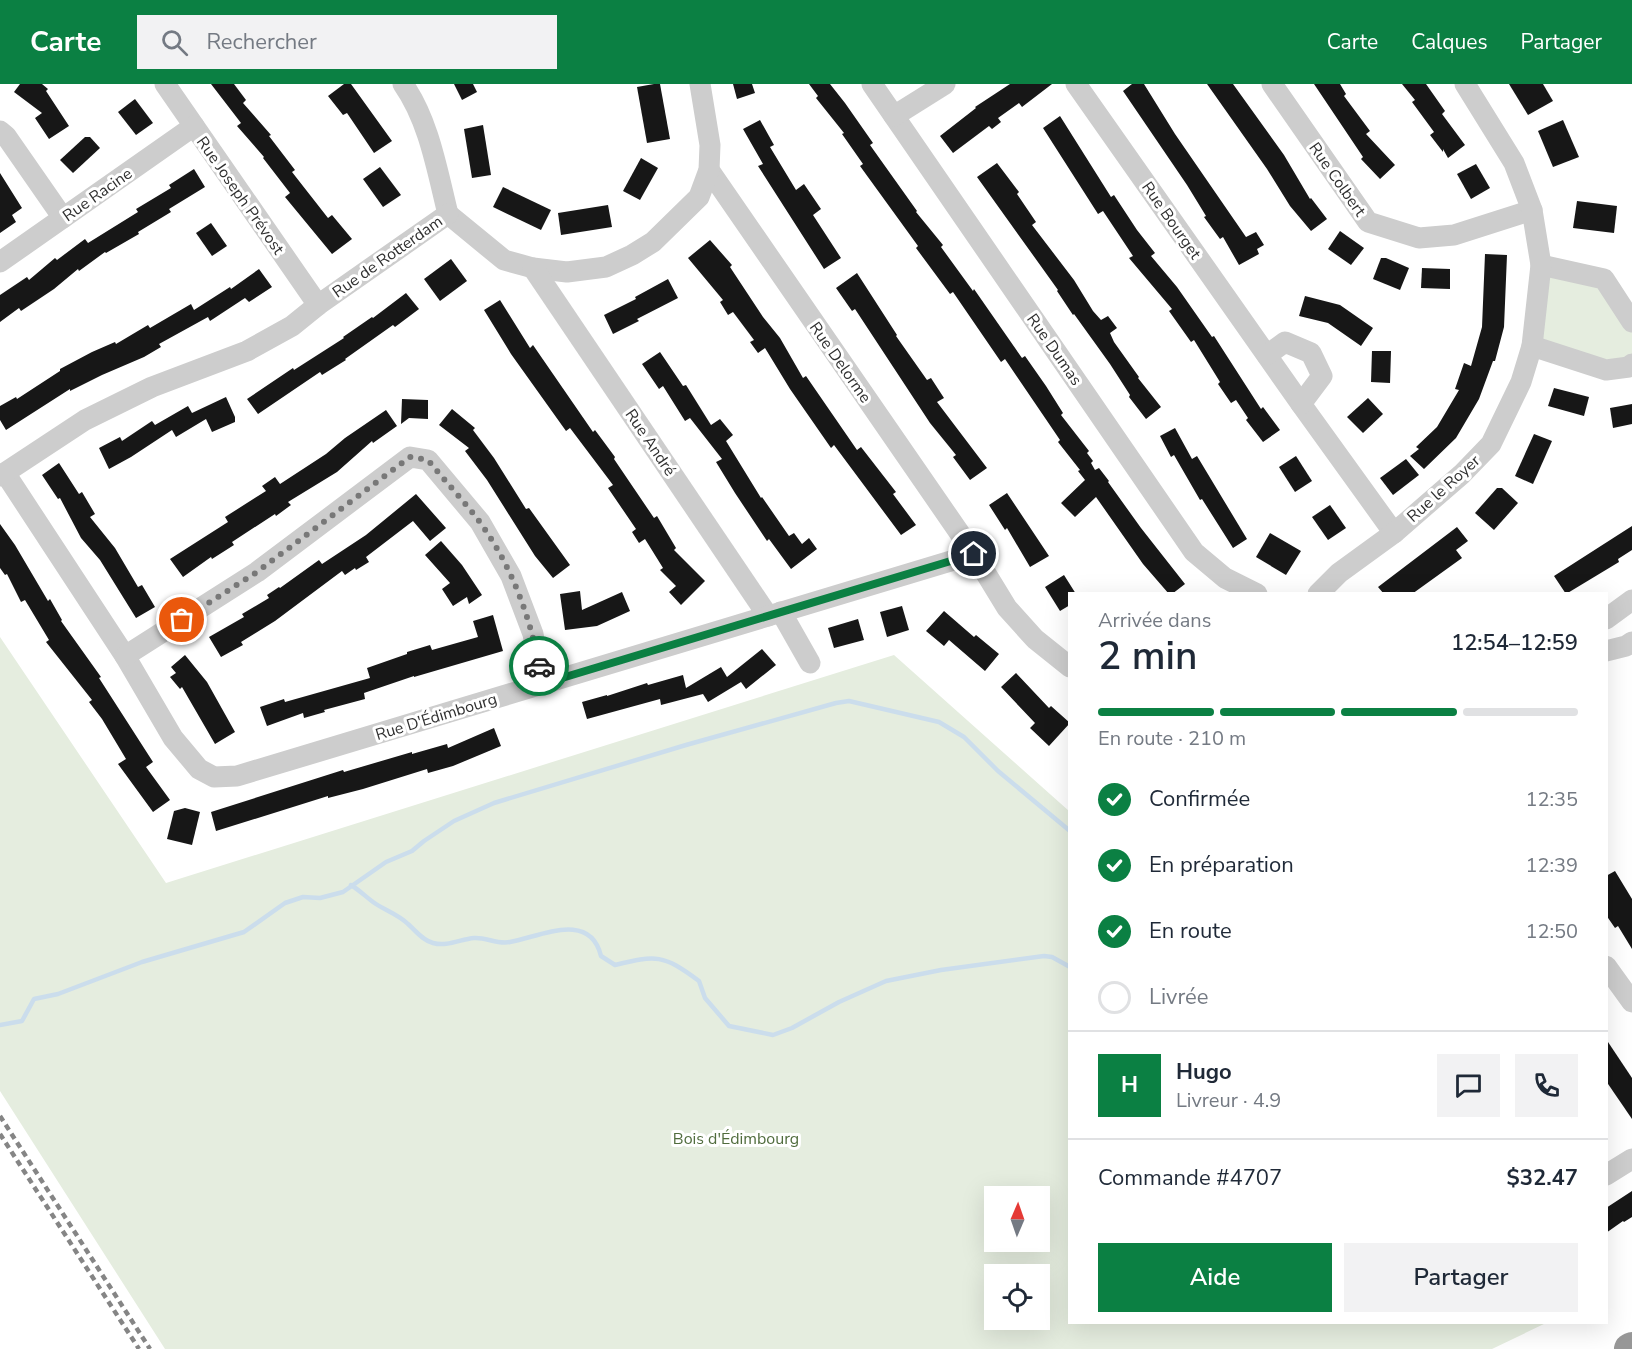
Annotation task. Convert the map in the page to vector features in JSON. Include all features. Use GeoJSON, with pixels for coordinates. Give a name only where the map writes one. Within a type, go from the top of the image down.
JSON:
{"type":"FeatureCollection","features":[{"type":"Feature","properties":{"kind":"street","name":"Rue Joseph Prévost"},"geometry":{"type":"LineString","coordinates":[[165,84],[318,305]]}},
{"type":"Feature","properties":{"kind":"street"},"geometry":{"type":"LineString","coordinates":[[403,84],[415,100],[448,214]]}},
{"type":"Feature","properties":{"kind":"street","name":"Rue de Rotterdam"},"geometry":{"type":"LineString","coordinates":[[2,475],[85,420],[152,387],[247,351],[292,326],[318,305],[448,214],[504,260],[533,268],[567,272],[606,267],[632,255],[653,242],[699,197],[709,170],[710,145],[700,84]]}},
{"type":"Feature","properties":{"kind":"street","name":"Rue Dumas"},"geometry":{"type":"LineString","coordinates":[[872,84],[1194,552],[1225,578],[1253,592]]}},
{"type":"Feature","properties":{"kind":"street"},"geometry":{"type":"LineString","coordinates":[[894,116],[945,84]]}},
{"type":"Feature","properties":{"kind":"street","name":"Rue Bourget"},"geometry":{"type":"LineString","coordinates":[[1076,84],[1394,533]]}},
{"type":"Feature","properties":{"kind":"street","name":"Rue Colbert"},"geometry":{"type":"LineString","coordinates":[[1272,84],[1368,222],[1419,238],[1454,235],[1532,210]]}},
{"type":"Feature","properties":{"kind":"street","name":"Rue le Royer"},"geometry":{"type":"LineString","coordinates":[[1320,592],[1339,573],[1394,533],[1462,474],[1491,444],[1521,382],[1532,346],[1541,265],[1532,210],[1514,163],[1465,84]]}},
{"type":"Feature","properties":{"kind":"street","name":"Rue Racine"},"geometry":{"type":"LineString","coordinates":[[0,262],[194,126]]}},
{"type":"Feature","properties":{"kind":"street"},"geometry":{"type":"LineString","coordinates":[[0,131],[6,136],[63,219]]}},
{"type":"Feature","properties":{"kind":"street","name":"Rue Delorme"},"geometry":{"type":"LineString","coordinates":[[709,170],[974,554]]}},
{"type":"Feature","properties":{"kind":"street"},"geometry":{"type":"LineString","coordinates":[[1541,265],[1604,279],[1632,322]]}},
{"type":"Feature","properties":{"kind":"street","name":"Rue André"},"geometry":{"type":"LineString","coordinates":[[533,268],[810,663]]}},
{"type":"Feature","properties":{"kind":"street"},"geometry":{"type":"LineString","coordinates":[[1267,356],[1285,342],[1311,353],[1322,376],[1301,404]]}},
{"type":"Feature","properties":{"kind":"street"},"geometry":{"type":"LineString","coordinates":[[1532,346],[1606,370],[1629,367],[1632,364]]}},
{"type":"Feature","properties":{"kind":"street"},"geometry":{"type":"LineString","coordinates":[[125,656],[257,572],[410,457],[428,460],[480,522],[511,576],[533,634],[542,684]]}},
{"type":"Feature","properties":{"kind":"street","name":"Rue D'Édimbourg"},"geometry":{"type":"LineString","coordinates":[[2,475],[125,656],[173,738],[199,769],[214,777],[237,776],[974,554]]}},
{"type":"Feature","properties":{"kind":"street"},"geometry":{"type":"LineString","coordinates":[[974,554],[1007,608],[1035,639],[1068,665]]}},
{"type":"Feature","properties":{"kind":"street"},"geometry":{"type":"LineString","coordinates":[[1608,618],[1632,600]]}},
{"type":"Feature","properties":{"kind":"street"},"geometry":{"type":"LineString","coordinates":[[1608,650],[1632,642]]}},
{"type":"Feature","properties":{"kind":"street"},"geometry":{"type":"LineString","coordinates":[[1608,969],[1632,1002]]}},
{"type":"Feature","properties":{"kind":"street"},"geometry":{"type":"LineString","coordinates":[[1608,1174],[1632,1159]]}},
{"type":"Feature","properties":{"kind":"green space"},"geometry":{"type":"Polygon","coordinates":[[[1541,265],[1604,279],[1632,322],[1632,364],[1532,346],[1541,265]]]}},
{"type":"Feature","properties":{"kind":"green space","name":"Bois d'Édimbourg"},"geometry":{"type":"Polygon","coordinates":[[[0,637],[166,883],[894,655],[1068,810],[1068,1324],[1544,1324],[1492,1349],[165,1349],[0,1091],[0,637]]]}},
{"type":"Feature","properties":{"kind":"building"},"geometry":{"type":"Polygon","coordinates":[[[20,84],[42,84],[48,89],[46,91],[69,126],[49,139],[35,118],[42,113],[14,92],[20,84]]]}},
{"type":"Feature","properties":{"kind":"building"},"geometry":{"type":"Polygon","coordinates":[[[211,84],[234,84],[246,100],[243,103],[271,135],[269,136],[295,170],[292,172],[328,218],[332,215],[352,239],[332,254],[285,197],[290,193],[264,157],[237,126],[241,123],[211,84]]]}},
{"type":"Feature","properties":{"kind":"building"},"geometry":{"type":"Polygon","coordinates":[[[344,84],[351,84],[392,141],[374,153],[347,113],[343,115],[328,96],[344,84]]]}},
{"type":"Feature","properties":{"kind":"building"},"geometry":{"type":"Polygon","coordinates":[[[454,84],[473,84],[477,92],[462,100],[454,84]]]}},
{"type":"Feature","properties":{"kind":"building"},"geometry":{"type":"Polygon","coordinates":[[[660,84],[670,139],[647,143],[637,87],[660,84]]]}},
{"type":"Feature","properties":{"kind":"building"},"geometry":{"type":"Polygon","coordinates":[[[733,84],[752,84],[755,93],[737,99],[733,84]]]}},
{"type":"Feature","properties":{"kind":"building"},"geometry":{"type":"Polygon","coordinates":[[[809,84],[830,84],[845,103],[873,143],[870,145],[916,212],[943,245],[941,247],[973,291],[974,289],[1022,358],[1025,356],[1046,386],[1063,413],[1061,415],[1089,451],[1087,453],[1093,461],[1091,463],[1095,470],[1099,468],[1141,528],[1185,584],[1175,592],[1167,592],[1143,564],[1096,497],[1075,517],[1061,503],[1085,480],[1078,471],[1080,470],[1058,442],[1060,440],[1005,359],[1001,362],[953,292],[950,294],[916,248],[918,246],[860,166],[863,164],[842,134],[844,133],[816,98],[818,96],[809,84]]]}},
{"type":"Feature","properties":{"kind":"building"},"geometry":{"type":"Polygon","coordinates":[[[1010,84],[1052,84],[1022,107],[1019,103],[998,118],[1001,122],[992,129],[989,126],[953,153],[940,136],[975,107],[1010,84]]]}},
{"type":"Feature","properties":{"kind":"building"},"geometry":{"type":"Polygon","coordinates":[[[1132,84],[1144,84],[1175,134],[1246,237],[1256,232],[1264,245],[1257,249],[1259,254],[1239,265],[1223,237],[1220,239],[1204,217],[1206,216],[1187,185],[1123,91],[1132,84]]]}},
{"type":"Feature","properties":{"kind":"building"},"geometry":{"type":"Polygon","coordinates":[[[1207,84],[1233,84],[1284,155],[1310,199],[1327,219],[1311,231],[1290,206],[1207,84]]]}},
{"type":"Feature","properties":{"kind":"building"},"geometry":{"type":"Polygon","coordinates":[[[1314,84],[1340,84],[1346,94],[1344,96],[1370,131],[1366,134],[1395,165],[1380,179],[1361,159],[1363,157],[1314,84]]]}},
{"type":"Feature","properties":{"kind":"building"},"geometry":{"type":"Polygon","coordinates":[[[1402,84],[1426,84],[1445,111],[1442,114],[1465,145],[1448,158],[1430,135],[1434,132],[1412,102],[1415,100],[1402,84]]]}},
{"type":"Feature","properties":{"kind":"building"},"geometry":{"type":"Polygon","coordinates":[[[1509,84],[1543,84],[1553,101],[1528,115],[1509,84]]]}},
{"type":"Feature","properties":{"kind":"building"},"geometry":{"type":"Polygon","coordinates":[[[135,99],[153,123],[136,135],[118,112],[135,99]]]}},
{"type":"Feature","properties":{"kind":"building"},"geometry":{"type":"Polygon","coordinates":[[[1060,116],[1111,197],[1114,195],[1155,253],[1151,256],[1177,287],[1212,337],[1214,336],[1261,409],[1263,407],[1280,430],[1263,442],[1246,420],[1248,418],[1236,400],[1231,403],[1218,384],[1220,382],[1194,340],[1191,342],[1169,311],[1172,309],[1129,258],[1133,256],[1103,211],[1098,214],[1043,128],[1060,116]]]}},
{"type":"Feature","properties":{"kind":"building"},"geometry":{"type":"Polygon","coordinates":[[[760,120],[774,145],[770,147],[796,190],[804,184],[821,209],[813,215],[841,258],[824,269],[758,166],[763,164],[743,129],[760,120]]]}},
{"type":"Feature","properties":{"kind":"building"},"geometry":{"type":"Polygon","coordinates":[[[1563,120],[1579,157],[1553,167],[1538,131],[1563,120]]]}},
{"type":"Feature","properties":{"kind":"building"},"geometry":{"type":"Polygon","coordinates":[[[483,125],[491,175],[472,178],[464,129],[483,125]]]}},
{"type":"Feature","properties":{"kind":"building"},"geometry":{"type":"Polygon","coordinates":[[[85,137],[90,137],[100,148],[73,173],[60,160],[85,137]]]}},
{"type":"Feature","properties":{"kind":"building"},"geometry":{"type":"Polygon","coordinates":[[[641,158],[658,168],[640,200],[623,191],[641,158]]]}},
{"type":"Feature","properties":{"kind":"building"},"geometry":{"type":"Polygon","coordinates":[[[997,163],[1019,192],[1017,194],[1036,222],[1032,225],[1074,280],[1093,311],[1101,320],[1108,316],[1117,328],[1110,333],[1114,342],[1161,407],[1146,419],[1129,397],[1130,395],[1110,364],[977,177],[997,163]]]}},
{"type":"Feature","properties":{"kind":"building"},"geometry":{"type":"Polygon","coordinates":[[[1476,164],[1490,188],[1471,199],[1457,174],[1476,164]]]}},
{"type":"Feature","properties":{"kind":"building"},"geometry":{"type":"Polygon","coordinates":[[[380,167],[401,195],[383,207],[363,179],[380,167]]]}},
{"type":"Feature","properties":{"kind":"building"},"geometry":{"type":"Polygon","coordinates":[[[194,169],[205,187],[169,209],[171,212],[138,232],[139,234],[105,252],[79,271],[78,269],[54,289],[21,311],[19,308],[0,322],[0,295],[27,277],[29,280],[55,258],[57,260],[85,239],[88,243],[138,212],[136,209],[171,188],[169,185],[194,169]]]}},
{"type":"Feature","properties":{"kind":"building"},"geometry":{"type":"Polygon","coordinates":[[[0,173],[22,208],[12,215],[16,222],[0,233],[0,173]]]}},
{"type":"Feature","properties":{"kind":"building"},"geometry":{"type":"Polygon","coordinates":[[[503,187],[551,210],[541,230],[493,207],[503,187]]]}},
{"type":"Feature","properties":{"kind":"building"},"geometry":{"type":"Polygon","coordinates":[[[1577,201],[1617,206],[1614,233],[1573,228],[1577,201]]]}},
{"type":"Feature","properties":{"kind":"building"},"geometry":{"type":"Polygon","coordinates":[[[608,205],[612,227],[561,235],[558,213],[608,205]]]}},
{"type":"Feature","properties":{"kind":"building"},"geometry":{"type":"Polygon","coordinates":[[[211,223],[227,246],[212,256],[196,233],[211,223]]]}},
{"type":"Feature","properties":{"kind":"building"},"geometry":{"type":"Polygon","coordinates":[[[1340,231],[1364,248],[1351,265],[1328,249],[1340,231]]]}},
{"type":"Feature","properties":{"kind":"building"},"geometry":{"type":"Polygon","coordinates":[[[710,240],[732,265],[730,267],[763,317],[780,338],[803,378],[806,376],[857,450],[861,447],[896,492],[893,494],[916,525],[901,535],[834,445],[831,448],[765,348],[758,353],[750,342],[754,340],[733,312],[728,315],[720,302],[723,300],[688,258],[710,240]]]}},
{"type":"Feature","properties":{"kind":"building"},"geometry":{"type":"Polygon","coordinates":[[[1485,254],[1507,255],[1504,327],[1495,361],[1493,361],[1479,399],[1456,438],[1424,469],[1410,456],[1419,449],[1416,447],[1437,427],[1459,390],[1455,389],[1464,363],[1471,366],[1482,327],[1485,254]]]}},
{"type":"Feature","properties":{"kind":"building"},"geometry":{"type":"Polygon","coordinates":[[[1381,258],[1409,268],[1400,290],[1373,279],[1381,258]]]}},
{"type":"Feature","properties":{"kind":"building"},"geometry":{"type":"Polygon","coordinates":[[[451,259],[467,281],[440,301],[424,279],[451,259]]]}},
{"type":"Feature","properties":{"kind":"building"},"geometry":{"type":"Polygon","coordinates":[[[1422,268],[1450,269],[1450,289],[1421,288],[1422,268]]]}},
{"type":"Feature","properties":{"kind":"building"},"geometry":{"type":"Polygon","coordinates":[[[259,269],[272,287],[249,302],[245,298],[210,321],[208,317],[159,344],[161,347],[144,357],[70,391],[70,389],[6,430],[0,420],[0,406],[16,397],[17,399],[60,369],[92,352],[115,342],[116,344],[148,325],[150,328],[191,304],[194,310],[230,287],[231,289],[259,269]]]}},
{"type":"Feature","properties":{"kind":"building"},"geometry":{"type":"Polygon","coordinates":[[[857,273],[896,336],[927,380],[931,378],[944,398],[937,402],[987,468],[970,480],[953,457],[956,455],[930,423],[855,309],[852,311],[836,288],[857,273]]]}},
{"type":"Feature","properties":{"kind":"building"},"geometry":{"type":"Polygon","coordinates":[[[668,279],[678,298],[613,334],[604,315],[668,279]]]}},
{"type":"Feature","properties":{"kind":"building"},"geometry":{"type":"Polygon","coordinates":[[[406,293],[419,309],[346,360],[322,375],[320,372],[258,414],[247,399],[344,338],[406,293]]]}},
{"type":"Feature","properties":{"kind":"building"},"geometry":{"type":"Polygon","coordinates":[[[1305,296],[1340,305],[1373,328],[1361,346],[1328,323],[1299,316],[1305,296]]]}},
{"type":"Feature","properties":{"kind":"building"},"geometry":{"type":"Polygon","coordinates":[[[500,300],[530,348],[533,345],[593,432],[595,430],[615,457],[614,459],[654,518],[657,516],[676,548],[674,550],[705,581],[681,605],[669,592],[676,586],[660,570],[663,568],[645,539],[639,543],[632,532],[636,529],[608,488],[613,485],[570,428],[566,431],[511,354],[484,310],[500,300]]]}},
{"type":"Feature","properties":{"kind":"building"},"geometry":{"type":"Polygon","coordinates":[[[1372,351],[1391,351],[1390,383],[1371,382],[1372,351]]]}},
{"type":"Feature","properties":{"kind":"building"},"geometry":{"type":"Polygon","coordinates":[[[660,352],[683,386],[686,385],[711,425],[720,419],[733,435],[726,441],[761,498],[789,536],[794,533],[802,544],[809,538],[817,549],[791,569],[769,539],[767,541],[735,493],[716,462],[722,459],[690,418],[685,421],[663,386],[659,389],[642,364],[660,352]]]}},
{"type":"Feature","properties":{"kind":"building"},"geometry":{"type":"Polygon","coordinates":[[[1554,388],[1589,397],[1584,416],[1548,406],[1554,388]]]}},
{"type":"Feature","properties":{"kind":"building"},"geometry":{"type":"Polygon","coordinates":[[[226,397],[235,422],[212,432],[206,419],[176,437],[172,430],[109,469],[99,448],[120,437],[122,441],[152,421],[155,425],[188,406],[192,413],[226,397]]]}},
{"type":"Feature","properties":{"kind":"building"},"geometry":{"type":"Polygon","coordinates":[[[1368,398],[1383,414],[1363,433],[1347,417],[1368,398]]]}},
{"type":"Feature","properties":{"kind":"building"},"geometry":{"type":"Polygon","coordinates":[[[402,399],[428,400],[428,419],[409,418],[401,424],[402,399]]]}},
{"type":"Feature","properties":{"kind":"building"},"geometry":{"type":"Polygon","coordinates":[[[1632,404],[1632,424],[1613,428],[1610,408],[1632,404]]]}},
{"type":"Feature","properties":{"kind":"building"},"geometry":{"type":"Polygon","coordinates":[[[452,409],[475,428],[473,430],[494,458],[526,509],[529,508],[570,565],[553,578],[535,556],[487,480],[465,451],[469,448],[439,425],[452,409]]]}},
{"type":"Feature","properties":{"kind":"building"},"geometry":{"type":"Polygon","coordinates":[[[386,410],[397,426],[373,443],[372,441],[337,472],[288,502],[291,505],[276,516],[275,514],[232,542],[234,545],[212,559],[211,557],[183,577],[170,559],[228,522],[225,517],[266,491],[262,486],[275,477],[280,484],[386,410]]]}},
{"type":"Feature","properties":{"kind":"building"},"geometry":{"type":"Polygon","coordinates":[[[1175,428],[1192,459],[1197,456],[1247,539],[1233,548],[1202,499],[1200,500],[1174,455],[1171,457],[1160,436],[1175,428]]]}},
{"type":"Feature","properties":{"kind":"building"},"geometry":{"type":"Polygon","coordinates":[[[1534,434],[1552,441],[1533,484],[1515,476],[1534,434]]]}},
{"type":"Feature","properties":{"kind":"building"},"geometry":{"type":"Polygon","coordinates":[[[1296,456],[1312,481],[1295,492],[1279,467],[1296,456]]]}},
{"type":"Feature","properties":{"kind":"building"},"geometry":{"type":"Polygon","coordinates":[[[1406,459],[1419,475],[1393,495],[1380,478],[1406,459]]]}},
{"type":"Feature","properties":{"kind":"building"},"geometry":{"type":"Polygon","coordinates":[[[59,463],[79,494],[82,492],[95,514],[90,517],[115,548],[138,587],[142,585],[155,607],[136,618],[100,560],[81,538],[60,498],[58,499],[42,475],[59,463]]]}},
{"type":"Feature","properties":{"kind":"building"},"geometry":{"type":"Polygon","coordinates":[[[1497,488],[1502,488],[1518,503],[1494,530],[1475,513],[1497,488]]]}},
{"type":"Feature","properties":{"kind":"building"},"geometry":{"type":"Polygon","coordinates":[[[1007,493],[1049,556],[1030,567],[1007,528],[1005,530],[989,505],[1007,493]]]}},
{"type":"Feature","properties":{"kind":"building"},"geometry":{"type":"Polygon","coordinates":[[[416,494],[446,528],[430,541],[413,521],[366,557],[369,562],[345,575],[342,571],[275,621],[241,642],[243,645],[221,657],[209,637],[244,617],[242,614],[269,598],[267,595],[319,560],[322,564],[366,535],[416,494]]]}},
{"type":"Feature","properties":{"kind":"building"},"geometry":{"type":"Polygon","coordinates":[[[1330,505],[1346,528],[1328,540],[1312,517],[1330,505]]]}},
{"type":"Feature","properties":{"kind":"building"},"geometry":{"type":"Polygon","coordinates":[[[0,524],[48,601],[50,599],[61,621],[101,677],[99,678],[153,762],[146,767],[170,800],[153,812],[118,764],[126,759],[89,702],[92,700],[46,642],[49,640],[25,600],[21,602],[7,574],[5,575],[0,568],[0,524]]]}},
{"type":"Feature","properties":{"kind":"building"},"geometry":{"type":"Polygon","coordinates":[[[1632,526],[1632,550],[1618,559],[1619,562],[1569,592],[1565,592],[1554,576],[1632,526]]]}},
{"type":"Feature","properties":{"kind":"building"},"geometry":{"type":"Polygon","coordinates":[[[1457,527],[1468,541],[1456,550],[1462,558],[1415,592],[1382,592],[1378,587],[1457,527]]]}},
{"type":"Feature","properties":{"kind":"building"},"geometry":{"type":"Polygon","coordinates":[[[1270,533],[1301,551],[1286,575],[1256,557],[1270,533]]]}},
{"type":"Feature","properties":{"kind":"building"},"geometry":{"type":"Polygon","coordinates":[[[441,541],[462,565],[482,595],[469,604],[467,597],[453,606],[442,589],[450,583],[425,555],[441,541]]]}},
{"type":"Feature","properties":{"kind":"building"},"geometry":{"type":"Polygon","coordinates":[[[1064,575],[1075,592],[1068,592],[1068,606],[1060,611],[1045,587],[1064,575]]]}},
{"type":"Feature","properties":{"kind":"building"},"geometry":{"type":"Polygon","coordinates":[[[580,591],[582,610],[622,592],[630,611],[597,626],[565,630],[560,594],[580,591]]]}},
{"type":"Feature","properties":{"kind":"building"},"geometry":{"type":"Polygon","coordinates":[[[902,606],[909,630],[887,637],[880,612],[902,606]]]}},
{"type":"Feature","properties":{"kind":"building"},"geometry":{"type":"Polygon","coordinates":[[[944,611],[974,637],[976,635],[999,654],[985,671],[949,640],[944,646],[926,631],[944,611]]]}},
{"type":"Feature","properties":{"kind":"building"},"geometry":{"type":"Polygon","coordinates":[[[493,615],[503,651],[414,676],[364,693],[365,699],[324,710],[325,712],[304,718],[303,713],[267,726],[260,707],[370,678],[367,668],[407,654],[407,652],[430,645],[432,650],[478,637],[473,621],[493,615]]]}},
{"type":"Feature","properties":{"kind":"building"},"geometry":{"type":"Polygon","coordinates":[[[858,619],[864,640],[834,648],[828,628],[858,619]]]}},
{"type":"Feature","properties":{"kind":"building"},"geometry":{"type":"Polygon","coordinates":[[[762,649],[776,665],[746,689],[741,682],[708,702],[703,694],[661,705],[660,699],[587,719],[582,702],[683,675],[686,688],[721,667],[727,677],[762,649]]]}},
{"type":"Feature","properties":{"kind":"building"},"geometry":{"type":"Polygon","coordinates":[[[185,655],[207,682],[235,732],[215,744],[182,687],[180,689],[170,677],[176,673],[171,667],[185,655]]]}},
{"type":"Feature","properties":{"kind":"building"},"geometry":{"type":"Polygon","coordinates":[[[1016,673],[1049,708],[1051,706],[1068,721],[1068,725],[1049,746],[1030,728],[1035,723],[1001,687],[1016,673]]]}},
{"type":"Feature","properties":{"kind":"building"},"geometry":{"type":"Polygon","coordinates":[[[494,728],[501,746],[453,766],[428,773],[427,769],[363,789],[328,798],[328,796],[216,831],[211,812],[343,770],[344,772],[447,744],[448,748],[494,728]]]}},
{"type":"Feature","properties":{"kind":"building"},"geometry":{"type":"Polygon","coordinates":[[[185,808],[200,812],[192,845],[167,839],[174,811],[185,808]]]}},
{"type":"Feature","properties":{"kind":"building"},"geometry":{"type":"Polygon","coordinates":[[[1615,871],[1632,899],[1632,949],[1618,926],[1615,928],[1608,918],[1608,875],[1615,871]]]}},
{"type":"Feature","properties":{"kind":"building"},"geometry":{"type":"Polygon","coordinates":[[[1608,1042],[1632,1078],[1632,1119],[1608,1084],[1608,1042]]]}},
{"type":"Feature","properties":{"kind":"building"},"geometry":{"type":"Polygon","coordinates":[[[1632,1191],[1632,1217],[1608,1232],[1608,1207],[1632,1191]]]}},
{"type":"Feature","properties":{"kind":"waterway"},"geometry":{"type":"LineString","coordinates":[[0,1025],[22,1021],[34,999],[58,994],[142,962],[244,932],[285,903],[303,897],[320,898],[343,892],[386,862],[412,851],[454,821],[494,803],[836,703],[849,701],[939,722],[964,737],[998,771],[1068,829]]}},
{"type":"Feature","properties":{"kind":"waterway"},"geometry":{"type":"LineString","coordinates":[[351,885],[377,905],[400,917],[422,938],[433,943],[449,943],[474,938],[506,943],[549,932],[575,930],[586,934],[595,942],[601,956],[615,965],[640,959],[667,961],[699,981],[705,998],[729,1026],[773,1035],[792,1028],[839,1002],[886,981],[941,970],[1044,956],[1052,957],[1068,966]]}},
{"type":"Feature","properties":{"kind":"railway"},"geometry":{"type":"LineString","coordinates":[[0,1116],[150,1349]]}},
{"type":"Feature","properties":{"kind":"railway"},"geometry":{"type":"LineString","coordinates":[[0,1134],[139,1349]]}},
{"type":"Feature","properties":{"kind":"way so far"},"geometry":{"type":"LineString","coordinates":[[182,620],[257,572],[410,457],[428,460],[480,522],[511,576],[533,634],[539,666]]}},
{"type":"Feature","properties":{"kind":"route"},"geometry":{"type":"LineString","coordinates":[[539,666],[542,684],[974,554]]}}]}
